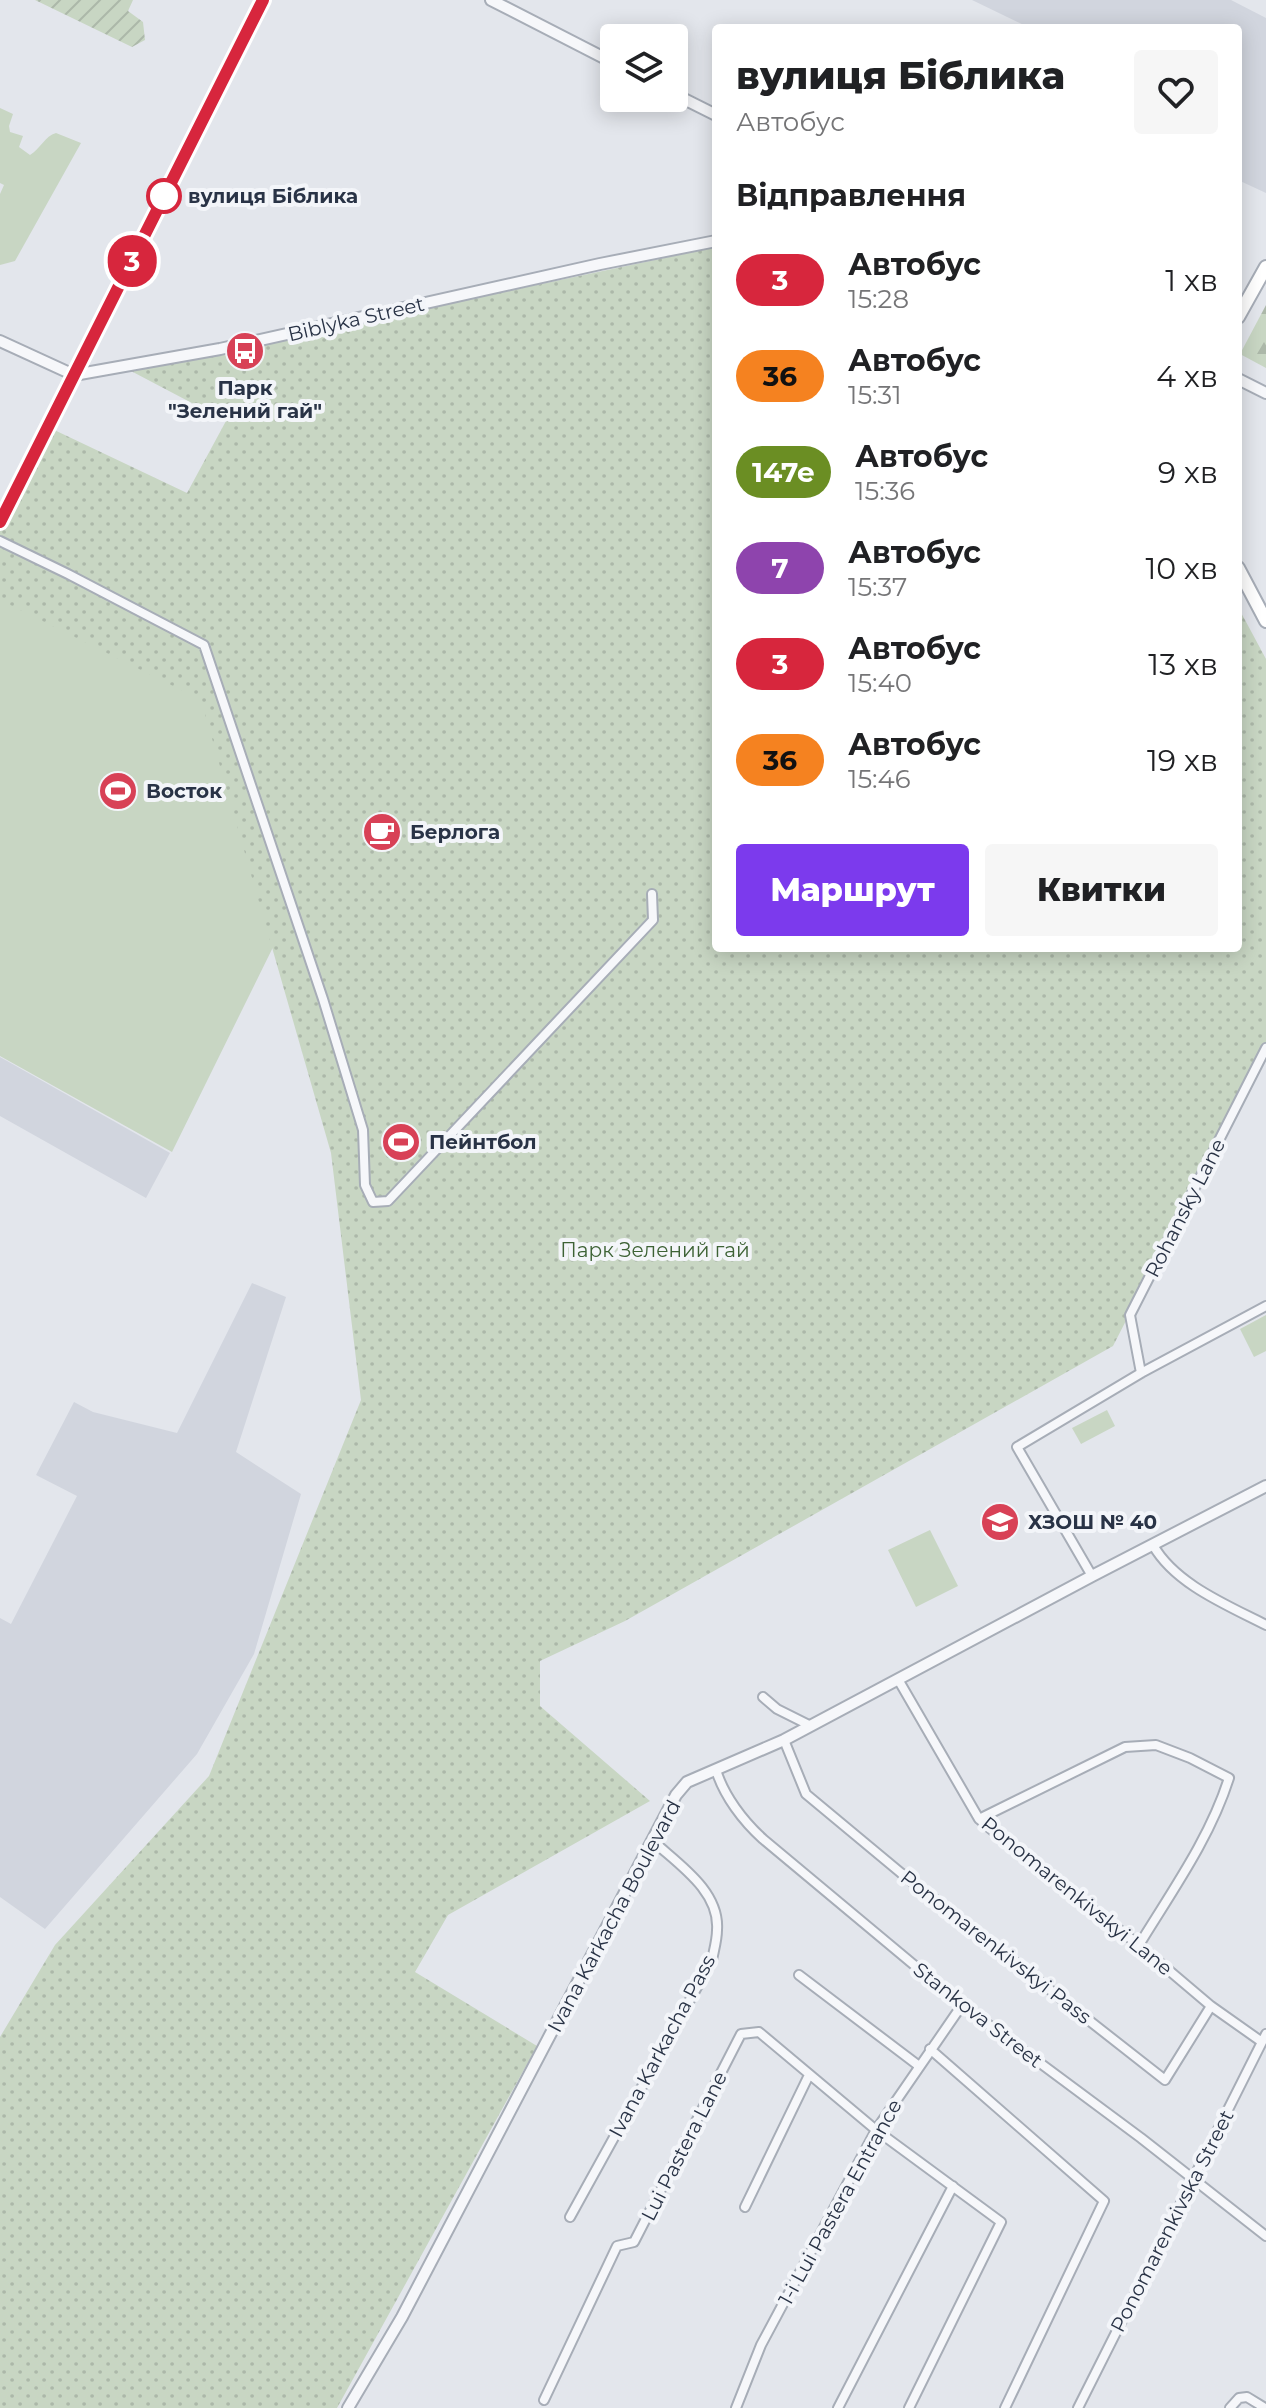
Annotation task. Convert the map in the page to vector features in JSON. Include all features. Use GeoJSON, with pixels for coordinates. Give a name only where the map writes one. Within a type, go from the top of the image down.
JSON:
{"type":"FeatureCollection","features":[{"type":"Feature","properties":{"kind":"main road"},"geometry":{"type":"LineString","coordinates":[[1242,310],[1266,267]]}},
{"type":"Feature","properties":{"kind":"main road"},"geometry":{"type":"LineString","coordinates":[[1242,576],[1266,621]]}},
{"type":"Feature","properties":{"kind":"street"},"geometry":{"type":"LineString","coordinates":[[0,522],[263,0]]}},
{"type":"Feature","properties":{"kind":"street"},"geometry":{"type":"LineString","coordinates":[[491,0],[600,56]]}},
{"type":"Feature","properties":{"kind":"street"},"geometry":{"type":"LineString","coordinates":[[688,101],[712,113]]}},
{"type":"Feature","properties":{"kind":"street","name":"Biblyka Street"},"geometry":{"type":"LineString","coordinates":[[74,375],[220,349],[712,242]]}},
{"type":"Feature","properties":{"kind":"street"},"geometry":{"type":"LineString","coordinates":[[0,341],[74,375]]}},
{"type":"Feature","properties":{"kind":"street"},"geometry":{"type":"LineString","coordinates":[[1242,381],[1266,393]]}},
{"type":"Feature","properties":{"kind":"street"},"geometry":{"type":"LineString","coordinates":[[0,541],[204,645],[319,985],[359,1116],[363,1130],[365,1185],[373,1202],[388,1201],[653,920],[652,894]]}},
{"type":"Feature","properties":{"kind":"street","name":"Rohansky Lane"},"geometry":{"type":"LineString","coordinates":[[1141,1373],[1130,1315],[1266,1048]]}},
{"type":"Feature","properties":{"kind":"street"},"geometry":{"type":"LineString","coordinates":[[1092,1576],[1017,1447],[1141,1373],[1266,1306]]}},
{"type":"Feature","properties":{"kind":"street","name":"Ivana Karkacha Boulevard"},"geometry":{"type":"LineString","coordinates":[[348,2408],[409,2303],[676,1795],[687,1782],[784,1740],[1266,1486]]}},
{"type":"Feature","properties":{"kind":"street"},"geometry":{"type":"LineString","coordinates":[[1153,1545],[1162,1561],[1180,1577],[1266,1625]]}},
{"type":"Feature","properties":{"kind":"street","name":"Ponomarenkivskyi Lane"},"geometry":{"type":"LineString","coordinates":[[899,1681],[979,1819],[1211,2006],[1264,2038]]}},
{"type":"Feature","properties":{"kind":"street"},"geometry":{"type":"LineString","coordinates":[[763,1697],[777,1709],[811,1726]]}},
{"type":"Feature","properties":{"kind":"street","name":"Ponomarenkivskyi Pass"},"geometry":{"type":"LineString","coordinates":[[784,1740],[806,1794],[901,1873],[1165,2080],[1211,2006]]}},
{"type":"Feature","properties":{"kind":"street"},"geometry":{"type":"LineString","coordinates":[[979,1819],[1125,1747],[1156,1745],[1229,1778],[1205,1835],[1139,1945]]}},
{"type":"Feature","properties":{"kind":"street","name":"Stankova Street"},"geometry":{"type":"LineString","coordinates":[[716,1770],[719,1780],[749,1826],[962,2005],[1266,2236]]}},
{"type":"Feature","properties":{"kind":"street","name":"Ivana Karkacha Pass"},"geometry":{"type":"LineString","coordinates":[[570,2217],[712,1960],[718,1927],[712,1904],[697,1881],[653,1841]]}},
{"type":"Feature","properties":{"kind":"street"},"geometry":{"type":"LineString","coordinates":[[799,1975],[919,2066]]}},
{"type":"Feature","properties":{"kind":"street","name":"1-i Lui Pastera Entrance"},"geometry":{"type":"LineString","coordinates":[[736,2408],[761,2345],[876,2130],[962,2005]]}},
{"type":"Feature","properties":{"kind":"street","name":"Lui Pastera Lane"},"geometry":{"type":"LineString","coordinates":[[544,2400],[617,2246],[634,2242],[741,2034],[759,2032],[876,2130],[1001,2222],[909,2408]]}},
{"type":"Feature","properties":{"kind":"street","name":"Ponomarenkivska Street"},"geometry":{"type":"LineString","coordinates":[[1078,2408],[1264,2038]]}},
{"type":"Feature","properties":{"kind":"street"},"geometry":{"type":"LineString","coordinates":[[930,2049],[1104,2201],[1005,2408]]}},
{"type":"Feature","properties":{"kind":"street"},"geometry":{"type":"LineString","coordinates":[[745,2207],[809,2075]]}},
{"type":"Feature","properties":{"kind":"street"},"geometry":{"type":"LineString","coordinates":[[838,2408],[953,2186]]}},
{"type":"Feature","properties":{"kind":"street"},"geometry":{"type":"LineString","coordinates":[[1230,2408],[1239,2398],[1247,2397],[1265,2408]]}},
{"type":"Feature","properties":{"kind":"shaded area"},"geometry":{"type":"Polygon","coordinates":[[[972,0],[1231,0],[1266,18],[1266,193],[1242,182],[1242,24],[1022,24],[972,0]]]}},
{"type":"Feature","properties":{"kind":"shaded area"},"geometry":{"type":"Polygon","coordinates":[[[0,1057],[170,1153],[146,1198],[0,1116],[0,1057]]]}},
{"type":"Feature","properties":{"kind":"shaded area"},"geometry":{"type":"Polygon","coordinates":[[[252,1283],[286,1297],[236,1452],[301,1494],[254,1654],[197,1754],[45,1929],[0,1897],[0,1618],[11,1624],[77,1496],[36,1475],[74,1402],[93,1412],[177,1433],[252,1283]]]}},
{"type":"Feature","properties":{"kind":"green space"},"geometry":{"type":"Polygon","coordinates":[[[35,0],[133,0],[128,11],[143,22],[145,40],[132,47],[35,0]]]}},
{"type":"Feature","properties":{"kind":"green space"},"geometry":{"type":"Polygon","coordinates":[[[0,108],[13,114],[10,132],[23,136],[19,147],[30,155],[56,133],[81,143],[15,261],[0,265],[0,194],[4,185],[0,183],[0,108]]]}},
{"type":"Feature","properties":{"kind":"green space","name":"Парк Зелений гай"},"geometry":{"type":"Polygon","coordinates":[[[712,248],[712,952],[1242,952],[1242,614],[1266,659],[1266,1048],[1113,1346],[625,1621],[540,1661],[540,1706],[650,1801],[448,1915],[415,1972],[537,2046],[337,2408],[0,2408],[0,2037],[55,1945],[209,1776],[361,1400],[331,1153],[201,700],[0,600],[0,521],[48,427],[187,493],[226,421],[131,371],[712,248]]]}},
{"type":"Feature","properties":{"kind":"green space"},"geometry":{"type":"Polygon","coordinates":[[[1266,305],[1266,368],[1242,355],[1266,305]]]}},
{"type":"Feature","properties":{"kind":"green space","name":"Восток"},"geometry":{"type":"Polygon","coordinates":[[[0,551],[191,647],[279,935],[172,1152],[0,1056],[0,551]]]}},
{"type":"Feature","properties":{"kind":"green space"},"geometry":{"type":"Polygon","coordinates":[[[1266,1315],[1266,1351],[1254,1357],[1240,1329],[1266,1315]]]}},
{"type":"Feature","properties":{"kind":"green space"},"geometry":{"type":"Polygon","coordinates":[[[1107,1410],[1115,1426],[1081,1444],[1072,1428],[1107,1410]]]}},
{"type":"Feature","properties":{"kind":"green space"},"geometry":{"type":"Polygon","coordinates":[[[930,1530],[958,1586],[916,1607],[888,1550],[930,1530]]]}},
{"type":"Feature","properties":{"kind":"bus line","name":"3"},"geometry":{"type":"LineString","coordinates":[[0,522],[263,0]]}},
{"type":"Feature","properties":{"kind":"place","name":"вулиця Біблика"},"geometry":{"type":"Point","coordinates":[164,196]}},
{"type":"Feature","properties":{"kind":"place","name":"Парк \"Зелений гай\""},"geometry":{"type":"Point","coordinates":[245,351]}},
{"type":"Feature","properties":{"kind":"place","name":"Восток"},"geometry":{"type":"Point","coordinates":[118,791]}},
{"type":"Feature","properties":{"kind":"place","name":"Берлога"},"geometry":{"type":"Point","coordinates":[382,832]}},
{"type":"Feature","properties":{"kind":"place","name":"Пейнтбол"},"geometry":{"type":"Point","coordinates":[401,1142]}},
{"type":"Feature","properties":{"kind":"place","name":"ХЗОШ № 40"},"geometry":{"type":"Point","coordinates":[1000,1522]}}]}
